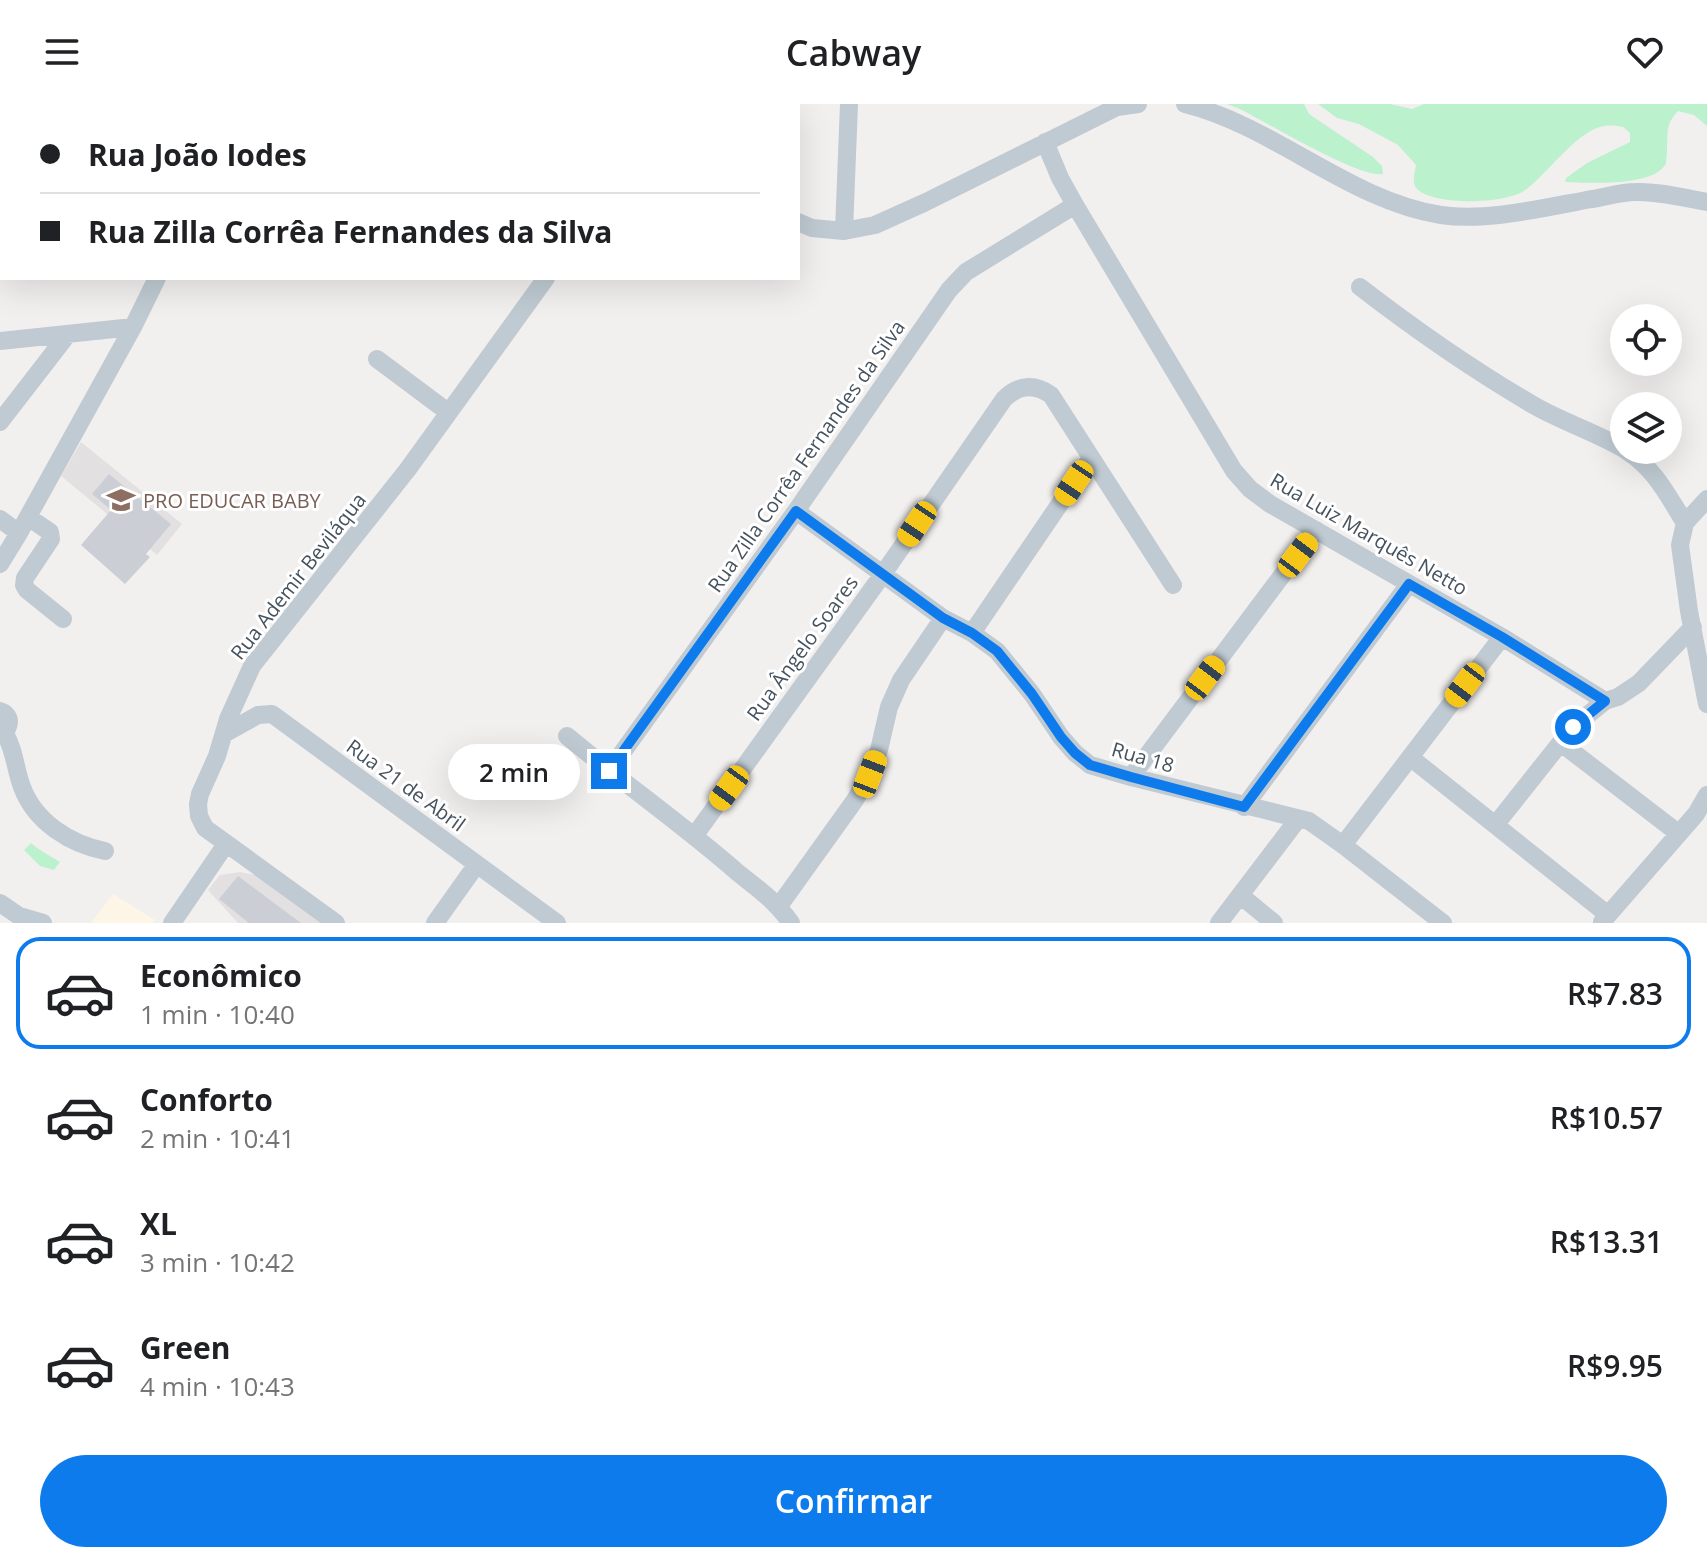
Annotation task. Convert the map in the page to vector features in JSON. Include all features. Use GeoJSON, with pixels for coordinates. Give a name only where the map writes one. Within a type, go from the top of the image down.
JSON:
{"type":"FeatureCollection","features":[{"type":"Feature","properties":{"kind":"street"},"geometry":{"type":"LineString","coordinates":[[844,231],[849,104]]}},
{"type":"Feature","properties":{"kind":"street"},"geometry":{"type":"LineString","coordinates":[[800,223],[812,228],[844,231],[875,225],[1117,107],[1138,104]]}},
{"type":"Feature","properties":{"kind":"street"},"geometry":{"type":"LineString","coordinates":[[1185,104],[1242,124],[1336,175],[1396,203],[1442,215],[1486,216],[1634,192],[1707,202]]}},
{"type":"Feature","properties":{"kind":"street","name":"Rua Luiz Marquês Netto"},"geometry":{"type":"LineString","coordinates":[[1045,142],[1075,205],[1234,471],[1250,489],[1270,504],[1502,637],[1605,701]]}},
{"type":"Feature","properties":{"kind":"street","name":"Rua Zilla Corrêa Fernandes da Silva"},"geometry":{"type":"LineString","coordinates":[[609,771],[958,281],[966,272],[1075,205]]}},
{"type":"Feature","properties":{"kind":"street"},"geometry":{"type":"LineString","coordinates":[[0,564],[133,327],[156,280]]}},
{"type":"Feature","properties":{"kind":"street","name":"Rua Ademir Beviláqua"},"geometry":{"type":"LineString","coordinates":[[336,923],[226,844],[201,822],[200,794],[252,666],[408,469],[545,280]]}},
{"type":"Feature","properties":{"kind":"street"},"geometry":{"type":"LineString","coordinates":[[1360,287],[1470,366],[1538,408],[1610,443]]}},
{"type":"Feature","properties":{"kind":"street"},"geometry":{"type":"LineString","coordinates":[[0,341],[133,327]]}},
{"type":"Feature","properties":{"kind":"street"},"geometry":{"type":"LineString","coordinates":[[0,422],[68,334]]}},
{"type":"Feature","properties":{"kind":"street"},"geometry":{"type":"LineString","coordinates":[[377,359],[448,412]]}},
{"type":"Feature","properties":{"kind":"street","name":"Rua Ângelo Soares"},"geometry":{"type":"LineString","coordinates":[[695,835],[883,574],[1004,399],[1018,387],[1030,386],[1051,395],[1173,585]]}},
{"type":"Feature","properties":{"kind":"street"},"geometry":{"type":"LineString","coordinates":[[972,633],[1091,458]]}},
{"type":"Feature","properties":{"kind":"street"},"geometry":{"type":"LineString","coordinates":[[1644,464],[1653,472],[1685,523]]}},
{"type":"Feature","properties":{"kind":"street"},"geometry":{"type":"LineString","coordinates":[[1707,499],[1685,523],[1680,545],[1707,704]]}},
{"type":"Feature","properties":{"kind":"street","name":"Rua 18"},"geometry":{"type":"LineString","coordinates":[[796,511],[943,618],[997,651],[1061,737],[1090,765],[1316,825],[1443,923]]}},
{"type":"Feature","properties":{"kind":"street"},"geometry":{"type":"LineString","coordinates":[[0,519],[50,532],[51,539],[25,578],[24,585],[63,619]]}},
{"type":"Feature","properties":{"kind":"street"},"geometry":{"type":"LineString","coordinates":[[1131,777],[1316,530]]}},
{"type":"Feature","properties":{"kind":"street"},"geometry":{"type":"LineString","coordinates":[[1244,807],[1409,584]]}},
{"type":"Feature","properties":{"kind":"street"},"geometry":{"type":"LineString","coordinates":[[1496,824],[1573,727],[1605,701],[1618,697],[1639,683],[1707,604]]}},
{"type":"Feature","properties":{"kind":"street"},"geometry":{"type":"LineString","coordinates":[[779,906],[855,800],[870,774],[889,707],[901,680],[943,618]]}},
{"type":"Feature","properties":{"kind":"street"},"geometry":{"type":"LineString","coordinates":[[1343,845],[1502,637]]}},
{"type":"Feature","properties":{"kind":"street"},"geometry":{"type":"LineString","coordinates":[[0,711],[6,714],[9,722],[2,733],[12,748],[22,787],[32,806],[63,835],[105,851]]}},
{"type":"Feature","properties":{"kind":"street","name":"Rua 21 de Abril"},"geometry":{"type":"LineString","coordinates":[[224,734],[258,715],[272,714],[557,923]]}},
{"type":"Feature","properties":{"kind":"street"},"geometry":{"type":"LineString","coordinates":[[567,736],[695,835],[779,906],[791,923]]}},
{"type":"Feature","properties":{"kind":"street"},"geometry":{"type":"LineString","coordinates":[[1561,743],[1678,833]]}},
{"type":"Feature","properties":{"kind":"street"},"geometry":{"type":"LineString","coordinates":[[1411,758],[1496,824],[1604,919],[1678,833],[1701,818],[1707,795]]}},
{"type":"Feature","properties":{"kind":"street"},"geometry":{"type":"LineString","coordinates":[[1219,923],[1298,819]]}},
{"type":"Feature","properties":{"kind":"street"},"geometry":{"type":"LineString","coordinates":[[172,923],[226,844]]}},
{"type":"Feature","properties":{"kind":"street"},"geometry":{"type":"LineString","coordinates":[[435,923],[477,864]]}},
{"type":"Feature","properties":{"kind":"street"},"geometry":{"type":"LineString","coordinates":[[1240,895],[1274,923]]}},
{"type":"Feature","properties":{"kind":"street"},"geometry":{"type":"LineString","coordinates":[[0,903],[19,916],[43,923]]}},
{"type":"Feature","properties":{"kind":"shaded area","name":"PRO EDUCAR BABY"},"geometry":{"type":"Polygon","coordinates":[[[81,442],[182,524],[157,555],[61,476],[81,442]]]}},
{"type":"Feature","properties":{"kind":"shaded area"},"geometry":{"type":"Polygon","coordinates":[[[240,872],[256,875],[322,923],[238,923],[208,890],[220,875],[240,872]]]}},
{"type":"Feature","properties":{"kind":"shaded area"},"geometry":{"type":"Polygon","coordinates":[[[113,894],[155,920],[153,923],[91,923],[113,894]]]}},
{"type":"Feature","properties":{"kind":"green space"},"geometry":{"type":"Polygon","coordinates":[[[1227,104],[1304,104],[1309,114],[1373,157],[1382,166],[1383,174],[1355,168],[1227,104]]]}},
{"type":"Feature","properties":{"kind":"green space"},"geometry":{"type":"Polygon","coordinates":[[[1318,104],[1390,104],[1412,109],[1424,104],[1707,104],[1707,126],[1694,115],[1678,111],[1668,129],[1666,163],[1660,171],[1649,176],[1620,182],[1565,182],[1587,163],[1630,142],[1630,133],[1623,127],[1606,126],[1583,136],[1524,191],[1501,199],[1453,201],[1426,194],[1415,187],[1416,165],[1398,145],[1359,124],[1337,118],[1318,104]]]}},
{"type":"Feature","properties":{"kind":"green space"},"geometry":{"type":"Polygon","coordinates":[[[31,843],[60,862],[54,870],[40,866],[24,850],[31,843]]]}},
{"type":"Feature","properties":{"kind":"building"},"geometry":{"type":"Polygon","coordinates":[[[109,474],[171,524],[146,554],[150,557],[125,584],[81,545],[111,510],[92,494],[109,474]]]}},
{"type":"Feature","properties":{"kind":"building"},"geometry":{"type":"Polygon","coordinates":[[[238,876],[301,923],[249,923],[219,899],[238,876]]]}},
{"type":"Feature","properties":{"kind":"place","name":"PRO EDUCAR BABY"},"geometry":{"type":"Point","coordinates":[121,500]}},
{"type":"Feature","properties":{"kind":"route"},"geometry":{"type":"LineString","coordinates":[[609,771],[796,511],[943,618],[997,651],[1032,694],[1061,737],[1090,765],[1131,777],[1244,807],[1409,584],[1605,701],[1573,727]]}}]}
